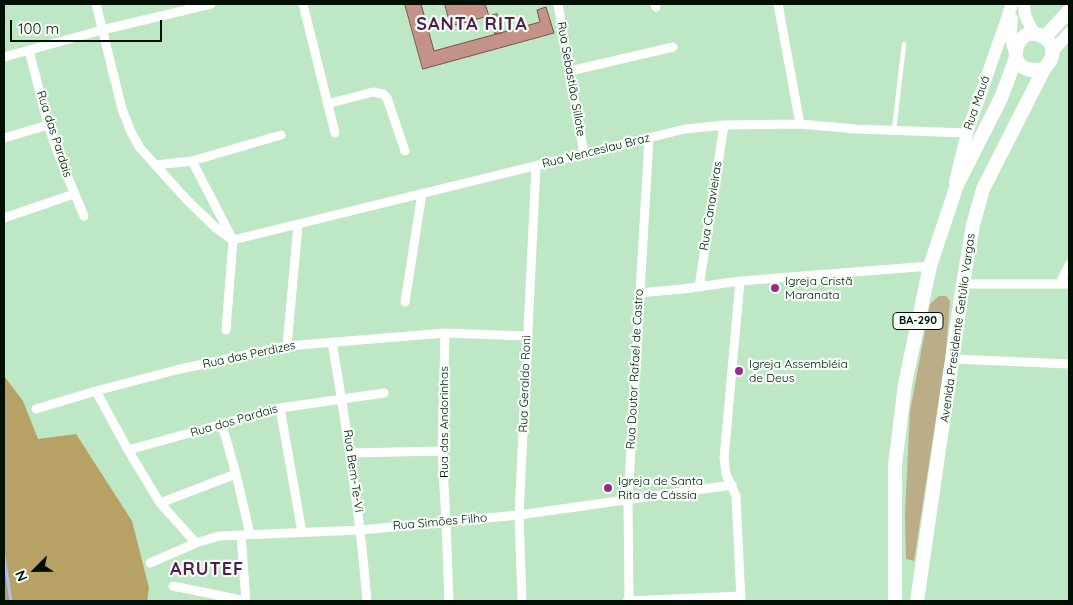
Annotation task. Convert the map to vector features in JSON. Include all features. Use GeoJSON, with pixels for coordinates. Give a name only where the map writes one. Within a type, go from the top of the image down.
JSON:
{"type":"FeatureCollection","features":[{"type":"Feature","properties":{"kind":"main road","name":"BA-290"},"geometry":{"type":"LineString","coordinates":[[895,601],[895,464],[905,384],[930,266],[949,205],[957,185],[1001,98],[1019,41],[1028,34],[1039,35],[1068,10]]}},
{"type":"Feature","properties":{"kind":"main road"},"geometry":{"type":"LineString","coordinates":[[1039,35],[1049,41],[1052,52]]}},
{"type":"Feature","properties":{"kind":"main road","name":"BA-290"},"geometry":{"type":"LineString","coordinates":[[1044,69],[1049,63],[1052,52]]}},
{"type":"Feature","properties":{"kind":"main road"},"geometry":{"type":"LineString","coordinates":[[1016,55],[1019,63],[1028,70],[1044,69]]}},
{"type":"Feature","properties":{"kind":"main road","name":"Avenida Presidente Getúlio Vargas"},"geometry":{"type":"LineString","coordinates":[[917,601],[973,225],[983,189],[1044,69]]}},
{"type":"Feature","properties":{"kind":"street"},"geometry":{"type":"LineString","coordinates":[[96,4],[122,109],[130,132],[140,148],[186,199],[216,228],[233,240]]}},
{"type":"Feature","properties":{"kind":"street"},"geometry":{"type":"LineString","coordinates":[[4,57],[102,30],[211,4]]}},
{"type":"Feature","properties":{"kind":"street"},"geometry":{"type":"LineString","coordinates":[[303,4],[335,133]]}},
{"type":"Feature","properties":{"kind":"street","name":"Rua Sebastião Sillote"},"geometry":{"type":"LineString","coordinates":[[558,4],[584,154]]}},
{"type":"Feature","properties":{"kind":"street"},"geometry":{"type":"LineString","coordinates":[[778,4],[800,124]]}},
{"type":"Feature","properties":{"kind":"street","name":"Rua Mauá"},"geometry":{"type":"LineString","coordinates":[[1013,4],[1010,32],[1016,55]]}},
{"type":"Feature","properties":{"kind":"street","name":"Rua Mauá"},"geometry":{"type":"LineString","coordinates":[[949,205],[967,133],[1013,4]]}},
{"type":"Feature","properties":{"kind":"street"},"geometry":{"type":"LineString","coordinates":[[1024,4],[1025,15],[1039,35]]}},
{"type":"Feature","properties":{"kind":"street"},"geometry":{"type":"LineString","coordinates":[[1052,52],[1069,33]]}},
{"type":"Feature","properties":{"kind":"street"},"geometry":{"type":"LineString","coordinates":[[570,71],[673,47]]}},
{"type":"Feature","properties":{"kind":"street","name":"Rua das Pardais"},"geometry":{"type":"LineString","coordinates":[[29,50],[48,125],[84,216]]}},
{"type":"Feature","properties":{"kind":"street"},"geometry":{"type":"LineString","coordinates":[[327,104],[373,92],[383,94],[387,98],[405,151]]}},
{"type":"Feature","properties":{"kind":"street","name":"Rua Venceslau Braz"},"geometry":{"type":"LineString","coordinates":[[233,240],[422,192],[685,129],[724,125],[800,124],[967,133]]}},
{"type":"Feature","properties":{"kind":"street"},"geometry":{"type":"LineString","coordinates":[[4,138],[48,125]]}},
{"type":"Feature","properties":{"kind":"street","name":"Rua Canavieiras"},"geometry":{"type":"LineString","coordinates":[[699,287],[724,125]]}},
{"type":"Feature","properties":{"kind":"street"},"geometry":{"type":"LineString","coordinates":[[156,165],[192,162],[280,135]]}},
{"type":"Feature","properties":{"kind":"street","name":"Rua Doutor Rafael de Castro"},"geometry":{"type":"LineString","coordinates":[[628,601],[628,499],[648,138]]}},
{"type":"Feature","properties":{"kind":"street"},"geometry":{"type":"LineString","coordinates":[[192,162],[233,240],[226,330]]}},
{"type":"Feature","properties":{"kind":"street","name":"Rua Geraldo Roni"},"geometry":{"type":"LineString","coordinates":[[522,601],[519,515],[536,166]]}},
{"type":"Feature","properties":{"kind":"street"},"geometry":{"type":"LineString","coordinates":[[405,302],[422,192]]}},
{"type":"Feature","properties":{"kind":"street"},"geometry":{"type":"LineString","coordinates":[[4,218],[74,194]]}},
{"type":"Feature","properties":{"kind":"street"},"geometry":{"type":"LineString","coordinates":[[287,346],[298,225]]}},
{"type":"Feature","properties":{"kind":"street"},"geometry":{"type":"LineString","coordinates":[[963,284],[1065,284],[1069,264]]}},
{"type":"Feature","properties":{"kind":"street"},"geometry":{"type":"LineString","coordinates":[[638,292],[699,287],[740,281],[930,266]]}},
{"type":"Feature","properties":{"kind":"street"},"geometry":{"type":"LineString","coordinates":[[628,601],[741,598],[736,496],[726,474],[724,458],[740,281]]}},
{"type":"Feature","properties":{"kind":"street","name":"Rua das Perdizes"},"geometry":{"type":"LineString","coordinates":[[36,408],[96,390],[176,370],[287,346],[445,333],[527,336]]}},
{"type":"Feature","properties":{"kind":"street","name":"Rua das Andorinhas"},"geometry":{"type":"LineString","coordinates":[[445,333],[442,451],[449,601]]}},
{"type":"Feature","properties":{"kind":"street","name":"Rua Bem-Te-Vi"},"geometry":{"type":"LineString","coordinates":[[332,342],[351,453],[361,530],[367,601]]}},
{"type":"Feature","properties":{"kind":"street"},"geometry":{"type":"LineString","coordinates":[[953,359],[1069,364]]}},
{"type":"Feature","properties":{"kind":"street"},"geometry":{"type":"LineString","coordinates":[[96,390],[128,450],[160,503],[196,543]]}},
{"type":"Feature","properties":{"kind":"street","name":"Rua dos Pardais"},"geometry":{"type":"LineString","coordinates":[[128,450],[280,408],[384,393]]}},
{"type":"Feature","properties":{"kind":"street"},"geometry":{"type":"LineString","coordinates":[[280,408],[302,532]]}},
{"type":"Feature","properties":{"kind":"street"},"geometry":{"type":"LineString","coordinates":[[173,586],[203,597],[246,601],[245,534],[236,474],[222,425]]}},
{"type":"Feature","properties":{"kind":"street"},"geometry":{"type":"LineString","coordinates":[[351,453],[442,451]]}},
{"type":"Feature","properties":{"kind":"street"},"geometry":{"type":"LineString","coordinates":[[160,503],[236,474]]}},
{"type":"Feature","properties":{"kind":"street","name":"Rua Simões Filho"},"geometry":{"type":"LineString","coordinates":[[150,562],[196,543],[219,536],[361,530],[519,515],[732,485]]}},
{"type":"Feature","properties":{"kind":"lane"},"geometry":{"type":"LineString","coordinates":[[1068,10],[1069,33]]}},
{"type":"Feature","properties":{"kind":"lane"},"geometry":{"type":"LineString","coordinates":[[894,130],[904,44]]}},
{"type":"Feature","properties":{"kind":"shaded area"},"geometry":{"type":"Polygon","coordinates":[[[939,296],[946,296],[950,301],[946,353],[914,561],[906,559],[905,514],[910,411],[930,304],[939,296]]]}},
{"type":"Feature","properties":{"kind":"shaded area"},"geometry":{"type":"Polygon","coordinates":[[[4,376],[23,401],[38,439],[76,434],[132,521],[149,588],[147,601],[4,601],[4,376]]]}},
{"type":"Feature","properties":{"kind":"building"},"geometry":{"type":"Polygon","coordinates":[[[405,4],[421,4],[434,51],[540,22],[537,10],[546,7],[554,33],[423,69],[405,4]]]}},
{"type":"Feature","properties":{"kind":"building"},"geometry":{"type":"Polygon","coordinates":[[[445,4],[485,4],[489,16],[451,26],[445,4]]]}},
{"type":"Feature","properties":{"kind":"building"},"geometry":{"type":"Polygon","coordinates":[[[497,14],[502,33],[495,34],[490,16],[497,14]]]}},
{"type":"Feature","properties":{"kind":"waterway"},"geometry":{"type":"LineString","coordinates":[[4,557],[11,601]]}},
{"type":"Feature","properties":{"kind":"place","name":"Igreja Cristã Maranata"},"geometry":{"type":"Point","coordinates":[775,288]}},
{"type":"Feature","properties":{"kind":"place","name":"Igreja Assembléia de Deus"},"geometry":{"type":"Point","coordinates":[739,371]}},
{"type":"Feature","properties":{"kind":"place","name":"Igreja de Santa Rita de Cássia"},"geometry":{"type":"Point","coordinates":[608,488]}},
{"type":"Feature","properties":{"kind":"district","name":"SANTA RITA"},"geometry":{"type":"Point","coordinates":[472,25]}},
{"type":"Feature","properties":{"kind":"district","name":"ARUTEF"},"geometry":{"type":"Point","coordinates":[207,570]}}]}
